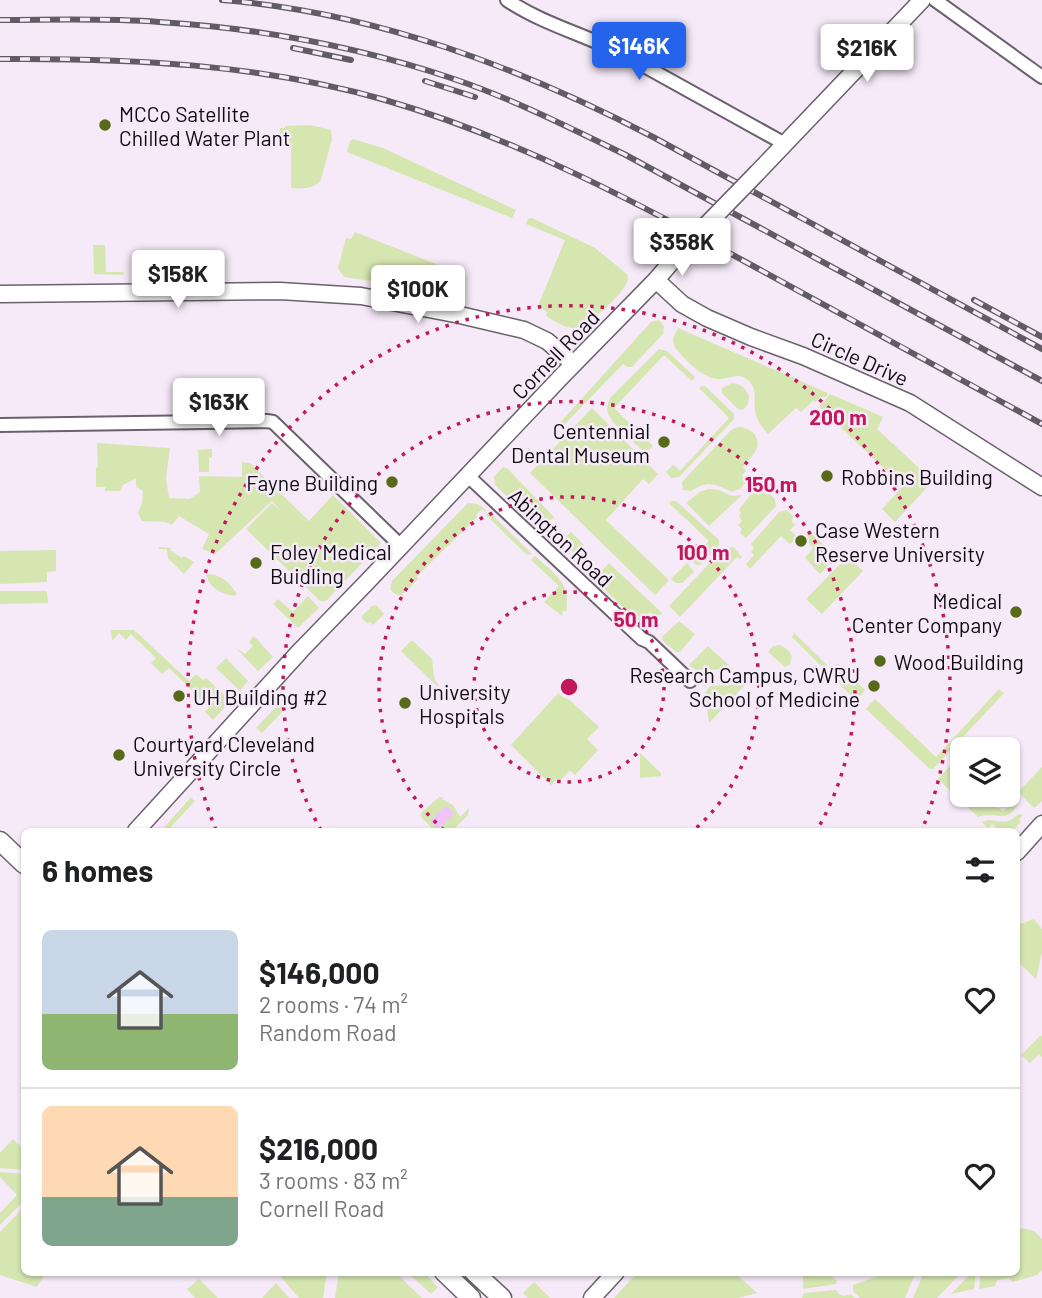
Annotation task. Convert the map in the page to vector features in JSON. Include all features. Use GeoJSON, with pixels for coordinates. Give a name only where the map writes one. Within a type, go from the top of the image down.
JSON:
{"type":"FeatureCollection","features":[{"type":"Feature","properties":{"kind":"main road"},"geometry":{"type":"LineString","coordinates":[[0,841],[21,861]]}},
{"type":"Feature","properties":{"kind":"main road"},"geometry":{"type":"LineString","coordinates":[[448,1276],[471,1298]]}},
{"type":"Feature","properties":{"kind":"main road"},"geometry":{"type":"LineString","coordinates":[[478,1276],[502,1298]]}},
{"type":"Feature","properties":{"kind":"street"},"geometry":{"type":"LineString","coordinates":[[507,0],[531,15],[619,52],[785,144]]}},
{"type":"Feature","properties":{"kind":"street","name":"Cornell Road"},"geometry":{"type":"LineString","coordinates":[[139,828],[301,650],[922,0]]}},
{"type":"Feature","properties":{"kind":"street"},"geometry":{"type":"LineString","coordinates":[[934,0],[1042,77]]}},
{"type":"Feature","properties":{"kind":"street","name":"Circle Drive"},"geometry":{"type":"LineString","coordinates":[[656,280],[682,303],[707,318],[857,378],[910,403],[1042,486]]}},
{"type":"Feature","properties":{"kind":"street"},"geometry":{"type":"LineString","coordinates":[[0,294],[280,291],[360,296],[524,330],[547,341],[573,364]]}},
{"type":"Feature","properties":{"kind":"street"},"geometry":{"type":"LineString","coordinates":[[0,425],[273,422],[401,546]]}},
{"type":"Feature","properties":{"kind":"street","name":"Abington Road"},"geometry":{"type":"LineString","coordinates":[[468,476],[690,681]]}},
{"type":"Feature","properties":{"kind":"street"},"geometry":{"type":"LineString","coordinates":[[1020,849],[1042,824]]}},
{"type":"Feature","properties":{"kind":"street"},"geometry":{"type":"LineString","coordinates":[[592,1298],[612,1276]]}},
{"type":"Feature","properties":{"kind":"green space"},"geometry":{"type":"Polygon","coordinates":[[[311,125],[331,130],[332,139],[321,180],[312,187],[291,188],[291,147],[279,147],[280,128],[311,125]]]}},
{"type":"Feature","properties":{"kind":"green space"},"geometry":{"type":"Polygon","coordinates":[[[353,139],[383,148],[516,210],[512,218],[347,152],[353,139]]]}},
{"type":"Feature","properties":{"kind":"green space"},"geometry":{"type":"Polygon","coordinates":[[[532,218],[595,248],[627,274],[628,281],[617,296],[604,310],[582,326],[572,328],[560,324],[546,316],[547,312],[538,306],[565,240],[526,224],[528,219],[532,218]]]}},
{"type":"Feature","properties":{"kind":"green space"},"geometry":{"type":"Polygon","coordinates":[[[355,232],[456,272],[448,290],[445,292],[344,277],[338,268],[346,238],[351,239],[355,232]]]}},
{"type":"Feature","properties":{"kind":"green space"},"geometry":{"type":"Polygon","coordinates":[[[93,245],[105,245],[106,272],[124,272],[123,275],[94,274],[93,245]]]}},
{"type":"Feature","properties":{"kind":"green space"},"geometry":{"type":"Polygon","coordinates":[[[658,320],[664,327],[663,334],[632,367],[623,364],[561,428],[558,425],[651,322],[658,320]]]}},
{"type":"Feature","properties":{"kind":"green space"},"geometry":{"type":"Polygon","coordinates":[[[678,328],[828,393],[826,397],[813,401],[801,412],[796,408],[768,434],[757,417],[751,383],[740,376],[717,379],[699,371],[674,346],[673,338],[678,328]]]}},
{"type":"Feature","properties":{"kind":"green space"},"geometry":{"type":"Polygon","coordinates":[[[659,349],[667,351],[695,377],[692,381],[664,355],[615,407],[653,446],[644,451],[614,423],[607,407],[611,397],[659,349]]]}},
{"type":"Feature","properties":{"kind":"green space"},"geometry":{"type":"Polygon","coordinates":[[[732,383],[742,386],[748,393],[747,406],[743,410],[738,409],[722,393],[722,388],[732,383]]]}},
{"type":"Feature","properties":{"kind":"green space"},"geometry":{"type":"Polygon","coordinates":[[[702,386],[734,414],[734,419],[679,477],[671,478],[666,472],[673,465],[680,471],[729,418],[699,388],[702,386]]]}},
{"type":"Feature","properties":{"kind":"green space"},"geometry":{"type":"Polygon","coordinates":[[[830,394],[883,417],[877,429],[933,481],[895,522],[882,509],[903,486],[819,407],[830,394]]]}},
{"type":"Feature","properties":{"kind":"green space"},"geometry":{"type":"Polygon","coordinates":[[[592,408],[658,474],[649,484],[643,479],[606,520],[669,580],[655,595],[530,473],[592,408]]]}},
{"type":"Feature","properties":{"kind":"green space"},"geometry":{"type":"Polygon","coordinates":[[[738,427],[751,431],[758,442],[755,452],[743,467],[746,471],[742,475],[747,481],[741,488],[732,492],[707,484],[691,491],[683,490],[682,482],[731,430],[738,427]]]}},
{"type":"Feature","properties":{"kind":"green space"},"geometry":{"type":"Polygon","coordinates":[[[97,443],[170,448],[166,478],[169,498],[190,499],[200,492],[199,476],[242,477],[242,462],[250,463],[309,521],[333,495],[381,543],[326,601],[320,601],[246,529],[272,503],[281,511],[272,501],[215,554],[202,549],[209,534],[179,516],[172,525],[166,522],[142,521],[138,513],[143,491],[136,487],[136,478],[123,485],[120,491],[105,491],[105,487],[96,487],[97,443]]]}},
{"type":"Feature","properties":{"kind":"green space"},"geometry":{"type":"Polygon","coordinates":[[[212,449],[209,472],[199,472],[198,450],[212,449]]]}},
{"type":"Feature","properties":{"kind":"green space"},"geometry":{"type":"Polygon","coordinates":[[[503,467],[554,517],[541,529],[495,485],[494,477],[503,467]]]}},
{"type":"Feature","properties":{"kind":"green space"},"geometry":{"type":"Polygon","coordinates":[[[709,489],[731,496],[742,495],[709,526],[686,503],[701,491],[709,489]]]}},
{"type":"Feature","properties":{"kind":"green space"},"geometry":{"type":"Polygon","coordinates":[[[755,489],[766,490],[775,499],[776,506],[746,538],[740,533],[742,529],[738,525],[742,521],[739,509],[755,489]]]}},
{"type":"Feature","properties":{"kind":"green space"},"geometry":{"type":"Polygon","coordinates":[[[676,501],[719,540],[719,545],[700,565],[696,565],[691,559],[708,540],[669,503],[676,501]]]}},
{"type":"Feature","properties":{"kind":"green space"},"geometry":{"type":"Polygon","coordinates":[[[468,503],[478,504],[486,510],[485,512],[482,509],[476,515],[402,595],[394,593],[390,589],[392,581],[468,503]]]}},
{"type":"Feature","properties":{"kind":"green space"},"geometry":{"type":"Polygon","coordinates":[[[786,510],[794,517],[791,520],[795,525],[790,530],[798,538],[790,544],[781,536],[750,569],[746,564],[754,555],[751,552],[754,548],[751,544],[779,512],[786,510]]]}},
{"type":"Feature","properties":{"kind":"green space"},"geometry":{"type":"Polygon","coordinates":[[[489,512],[532,554],[527,555],[486,515],[489,512]]]}},
{"type":"Feature","properties":{"kind":"green space"},"geometry":{"type":"Polygon","coordinates":[[[571,532],[584,545],[575,554],[562,540],[571,532]]]}},
{"type":"Feature","properties":{"kind":"green space"},"geometry":{"type":"Polygon","coordinates":[[[808,533],[826,547],[822,551],[827,556],[823,560],[828,566],[820,574],[805,558],[813,548],[804,538],[808,533]]]}},
{"type":"Feature","properties":{"kind":"green space"},"geometry":{"type":"Polygon","coordinates":[[[159,547],[171,548],[170,550],[182,558],[184,556],[194,562],[184,574],[168,558],[167,549],[159,547]]]}},
{"type":"Feature","properties":{"kind":"green space"},"geometry":{"type":"Polygon","coordinates":[[[733,547],[742,557],[737,557],[680,617],[669,606],[723,549],[733,547]]]}},
{"type":"Feature","properties":{"kind":"green space"},"geometry":{"type":"Polygon","coordinates":[[[56,550],[56,571],[47,572],[47,582],[0,584],[0,551],[56,550]]]}},
{"type":"Feature","properties":{"kind":"green space"},"geometry":{"type":"Polygon","coordinates":[[[535,556],[554,573],[564,588],[567,611],[563,611],[562,616],[544,602],[559,586],[531,560],[535,556]]]}},
{"type":"Feature","properties":{"kind":"green space"},"geometry":{"type":"Polygon","coordinates":[[[848,556],[863,571],[822,614],[806,599],[848,556]]]}},
{"type":"Feature","properties":{"kind":"green space"},"geometry":{"type":"Polygon","coordinates":[[[609,563],[662,613],[657,618],[650,612],[642,620],[636,620],[596,581],[596,577],[609,563]]]}},
{"type":"Feature","properties":{"kind":"green space"},"geometry":{"type":"Polygon","coordinates":[[[687,563],[694,572],[682,583],[676,583],[671,579],[687,563]]]}},
{"type":"Feature","properties":{"kind":"green space"},"geometry":{"type":"Polygon","coordinates":[[[208,574],[225,580],[237,594],[229,595],[217,590],[208,580],[208,574]]]}},
{"type":"Feature","properties":{"kind":"green space"},"geometry":{"type":"Polygon","coordinates":[[[0,591],[47,591],[48,603],[0,604],[0,591]]]}},
{"type":"Feature","properties":{"kind":"green space"},"geometry":{"type":"Polygon","coordinates":[[[308,596],[319,608],[298,628],[273,604],[278,599],[293,612],[308,596]]]}},
{"type":"Feature","properties":{"kind":"green space"},"geometry":{"type":"Polygon","coordinates":[[[376,605],[384,614],[373,625],[370,622],[368,624],[361,617],[376,605]]]}},
{"type":"Feature","properties":{"kind":"green space"},"geometry":{"type":"Polygon","coordinates":[[[679,621],[695,634],[680,652],[676,652],[662,637],[679,621]]]}},
{"type":"Feature","properties":{"kind":"green space"},"geometry":{"type":"Polygon","coordinates":[[[111,630],[134,630],[189,681],[196,674],[203,680],[206,678],[230,700],[228,704],[213,720],[205,712],[209,707],[169,668],[162,674],[151,663],[156,658],[131,634],[126,640],[119,633],[112,641],[111,630]]]}},
{"type":"Feature","properties":{"kind":"green space"},"geometry":{"type":"Polygon","coordinates":[[[794,633],[827,665],[824,669],[792,637],[794,633]]]}},
{"type":"Feature","properties":{"kind":"green space"},"geometry":{"type":"Polygon","coordinates":[[[254,636],[273,657],[258,671],[236,648],[245,654],[253,646],[249,642],[254,636]]]}},
{"type":"Feature","properties":{"kind":"green space"},"geometry":{"type":"Polygon","coordinates":[[[412,640],[432,659],[434,678],[441,690],[401,651],[412,640]]]}},
{"type":"Feature","properties":{"kind":"green space"},"geometry":{"type":"Polygon","coordinates":[[[780,645],[792,656],[790,664],[785,667],[768,652],[773,646],[780,645]]]}},
{"type":"Feature","properties":{"kind":"green space"},"geometry":{"type":"Polygon","coordinates":[[[708,646],[733,669],[697,670],[689,665],[708,646]]]}},
{"type":"Feature","properties":{"kind":"green space"},"geometry":{"type":"Polygon","coordinates":[[[226,658],[248,681],[240,691],[216,668],[226,658]]]}},
{"type":"Feature","properties":{"kind":"green space"},"geometry":{"type":"Polygon","coordinates":[[[837,663],[865,690],[857,700],[838,680],[837,663]]]}},
{"type":"Feature","properties":{"kind":"green space"},"geometry":{"type":"Polygon","coordinates":[[[746,684],[709,723],[705,693],[710,686],[746,684]]]}},
{"type":"Feature","properties":{"kind":"green space"},"geometry":{"type":"Polygon","coordinates":[[[999,689],[1004,693],[963,737],[955,737],[999,689]]]}},
{"type":"Feature","properties":{"kind":"green space"},"geometry":{"type":"Polygon","coordinates":[[[560,691],[599,727],[587,739],[598,750],[575,775],[570,770],[560,781],[558,778],[551,785],[511,745],[560,691]]]}},
{"type":"Feature","properties":{"kind":"green space"},"geometry":{"type":"Polygon","coordinates":[[[875,699],[936,757],[950,742],[950,751],[930,769],[866,709],[875,699]]]}},
{"type":"Feature","properties":{"kind":"green space"},"geometry":{"type":"Polygon","coordinates":[[[284,704],[287,707],[262,733],[256,728],[274,709],[284,704]]]}},
{"type":"Feature","properties":{"kind":"green space"},"geometry":{"type":"Polygon","coordinates":[[[640,753],[661,773],[661,776],[640,778],[640,753]]]}},
{"type":"Feature","properties":{"kind":"green space"},"geometry":{"type":"Polygon","coordinates":[[[950,766],[950,790],[938,779],[950,766]]]}},
{"type":"Feature","properties":{"kind":"green space"},"geometry":{"type":"Polygon","coordinates":[[[1042,767],[1042,801],[1034,808],[1020,794],[1020,790],[1042,767]]]}},
{"type":"Feature","properties":{"kind":"green space"},"geometry":{"type":"Polygon","coordinates":[[[191,797],[195,801],[170,828],[164,828],[191,797]]]}},
{"type":"Feature","properties":{"kind":"green space"},"geometry":{"type":"Polygon","coordinates":[[[439,797],[453,805],[460,817],[469,808],[468,815],[455,828],[432,828],[421,817],[421,813],[439,797]]]}},
{"type":"Feature","properties":{"kind":"green space"},"geometry":{"type":"Polygon","coordinates":[[[967,807],[998,807],[1003,811],[1007,807],[1016,807],[1006,816],[978,817],[967,807]]]}},
{"type":"Feature","properties":{"kind":"green space"},"geometry":{"type":"Polygon","coordinates":[[[1018,814],[1023,815],[1015,828],[997,828],[992,824],[988,828],[982,822],[1005,822],[1018,814]]]}},
{"type":"Feature","properties":{"kind":"green space"},"geometry":{"type":"Polygon","coordinates":[[[1034,919],[1042,929],[1042,952],[1036,979],[1020,964],[1020,924],[1034,919]]]}},
{"type":"Feature","properties":{"kind":"green space"},"geometry":{"type":"Polygon","coordinates":[[[1040,1036],[1042,1057],[1039,1054],[1030,1063],[1021,1055],[1040,1036]]]}},
{"type":"Feature","properties":{"kind":"green space"},"geometry":{"type":"Polygon","coordinates":[[[13,1139],[21,1147],[21,1170],[0,1168],[0,1153],[13,1139]]]}},
{"type":"Feature","properties":{"kind":"green space"},"geometry":{"type":"Polygon","coordinates":[[[0,1172],[21,1174],[21,1204],[0,1225],[0,1213],[17,1195],[0,1177],[0,1172]]]}},
{"type":"Feature","properties":{"kind":"green space"},"geometry":{"type":"Polygon","coordinates":[[[21,1210],[21,1276],[44,1276],[37,1287],[0,1275],[0,1232],[21,1210]]]}},
{"type":"Feature","properties":{"kind":"green space"},"geometry":{"type":"Polygon","coordinates":[[[1020,1229],[1034,1231],[1042,1239],[1042,1270],[1037,1275],[1012,1282],[1009,1278],[997,1280],[995,1286],[979,1289],[981,1276],[1020,1276],[1020,1229]]]}},
{"type":"Feature","properties":{"kind":"green space"},"geometry":{"type":"Polygon","coordinates":[[[326,1276],[323,1298],[299,1298],[281,1277],[326,1276]]]}},
{"type":"Feature","properties":{"kind":"green space"},"geometry":{"type":"Polygon","coordinates":[[[338,1276],[399,1276],[422,1298],[335,1298],[338,1276]]]}},
{"type":"Feature","properties":{"kind":"green space"},"geometry":{"type":"Polygon","coordinates":[[[411,1276],[427,1276],[438,1287],[431,1294],[411,1276]]]}},
{"type":"Feature","properties":{"kind":"green space"},"geometry":{"type":"Polygon","coordinates":[[[634,1276],[738,1276],[757,1293],[738,1298],[614,1298],[634,1276]]]}},
{"type":"Feature","properties":{"kind":"green space"},"geometry":{"type":"Polygon","coordinates":[[[803,1276],[831,1276],[837,1281],[836,1284],[803,1289],[803,1276]]]}},
{"type":"Feature","properties":{"kind":"green space"},"geometry":{"type":"Polygon","coordinates":[[[878,1276],[914,1276],[905,1298],[860,1298],[853,1291],[853,1285],[878,1276]]]}},
{"type":"Feature","properties":{"kind":"green space"},"geometry":{"type":"Polygon","coordinates":[[[922,1276],[958,1276],[937,1298],[913,1298],[922,1276]]]}},
{"type":"Feature","properties":{"kind":"green space"},"geometry":{"type":"Polygon","coordinates":[[[968,1276],[976,1276],[974,1289],[951,1294],[968,1276]]]}},
{"type":"Feature","properties":{"kind":"green space"},"geometry":{"type":"Polygon","coordinates":[[[199,1279],[218,1298],[195,1298],[187,1289],[199,1279]]]}},
{"type":"Feature","properties":{"kind":"green space"},"geometry":{"type":"Polygon","coordinates":[[[534,1282],[550,1298],[528,1298],[523,1293],[534,1282]]]}},
{"type":"Feature","properties":{"kind":"green space"},"geometry":{"type":"Polygon","coordinates":[[[276,1283],[289,1298],[262,1298],[276,1283]]]}},
{"type":"Feature","properties":{"kind":"green space"},"geometry":{"type":"Polygon","coordinates":[[[836,1290],[840,1295],[850,1294],[855,1298],[802,1298],[804,1293],[836,1290]]]}},
{"type":"Feature","properties":{"kind":"shaded area"},"geometry":{"type":"Polygon","coordinates":[[[445,806],[454,814],[439,828],[430,821],[445,806]]]}},
{"type":"Feature","properties":{"kind":"railway"},"geometry":{"type":"LineString","coordinates":[[222,0],[279,6],[390,30],[498,66],[550,88],[653,137],[1042,349]]}},
{"type":"Feature","properties":{"kind":"railway"},"geometry":{"type":"LineString","coordinates":[[0,20],[119,20],[234,29],[345,48],[454,79],[519,104],[624,154],[1042,381]]}},
{"type":"Feature","properties":{"kind":"railway"},"geometry":{"type":"LineString","coordinates":[[293,48],[351,60]]}},
{"type":"Feature","properties":{"kind":"railway"},"geometry":{"type":"LineString","coordinates":[[0,59],[146,62],[243,71],[338,88],[434,115],[528,152],[620,196],[1042,424]]}},
{"type":"Feature","properties":{"kind":"railway"},"geometry":{"type":"LineString","coordinates":[[425,81],[475,97]]}},
{"type":"Feature","properties":{"kind":"railway"},"geometry":{"type":"LineString","coordinates":[[974,300],[1042,337]]}},
{"type":"Feature","properties":{"kind":"place","name":"MCCo Satellite Chilled Water Plant"},"geometry":{"type":"Point","coordinates":[105,125]}},
{"type":"Feature","properties":{"kind":"place","name":"Centennial Dental Museum"},"geometry":{"type":"Point","coordinates":[664,442]}},
{"type":"Feature","properties":{"kind":"place","name":"Robbins Building"},"geometry":{"type":"Point","coordinates":[827,476]}},
{"type":"Feature","properties":{"kind":"place","name":"Fayne Building"},"geometry":{"type":"Point","coordinates":[392,482]}},
{"type":"Feature","properties":{"kind":"place","name":"Case Western Reserve University"},"geometry":{"type":"Point","coordinates":[801,541]}},
{"type":"Feature","properties":{"kind":"place","name":"Foley Medical Buidling"},"geometry":{"type":"Point","coordinates":[256,563]}},
{"type":"Feature","properties":{"kind":"place","name":"Medical Center Company"},"geometry":{"type":"Point","coordinates":[1016,612]}},
{"type":"Feature","properties":{"kind":"place","name":"Wood Building"},"geometry":{"type":"Point","coordinates":[880,661]}},
{"type":"Feature","properties":{"kind":"place","name":"Research Campus, CWRU School of Medicine"},"geometry":{"type":"Point","coordinates":[874,686]}},
{"type":"Feature","properties":{"kind":"place","name":"UH Building #2"},"geometry":{"type":"Point","coordinates":[179,696]}},
{"type":"Feature","properties":{"kind":"place","name":"University Hospitals"},"geometry":{"type":"Point","coordinates":[405,703]}},
{"type":"Feature","properties":{"kind":"place","name":"Courtyard Cleveland University Circle"},"geometry":{"type":"Point","coordinates":[119,755]}}]}
